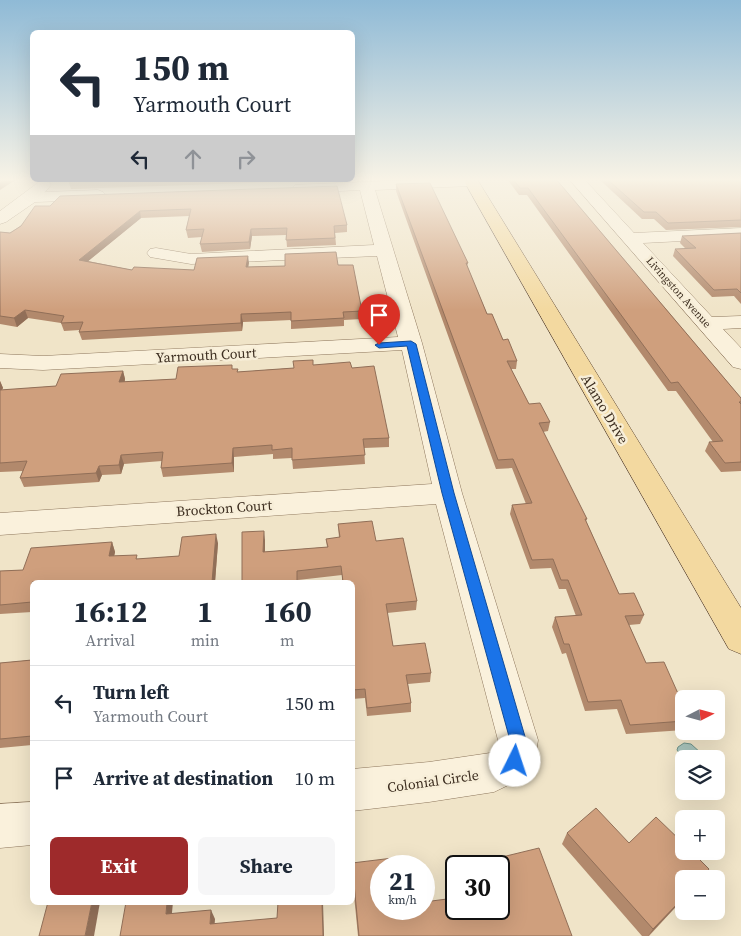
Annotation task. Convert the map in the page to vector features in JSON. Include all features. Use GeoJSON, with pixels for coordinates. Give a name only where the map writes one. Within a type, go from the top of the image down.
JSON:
{"type":"FeatureCollection","features":[{"type":"Feature","properties":{"kind":"main road","name":"Alamo Drive"},"geometry":{"type":"LineString","coordinates":[[496,223],[741,639]]}},
{"type":"Feature","properties":{"kind":"street","name":"Colonial Circle"},"geometry":{"type":"LineString","coordinates":[[355,790],[429,782],[494,772],[515,761],[518,740],[448,493],[411,344],[377,223]]}},
{"type":"Feature","properties":{"kind":"street","name":"Livingston Avenue"},"geometry":{"type":"LineString","coordinates":[[615,223],[741,362]]}},
{"type":"Feature","properties":{"kind":"street"},"geometry":{"type":"LineString","coordinates":[[629,238],[741,233]]}},
{"type":"Feature","properties":{"kind":"street"},"geometry":{"type":"LineString","coordinates":[[156,253],[191,259],[385,250]]}},
{"type":"Feature","properties":{"kind":"street"},"geometry":{"type":"LineString","coordinates":[[707,324],[741,322]]}},
{"type":"Feature","properties":{"kind":"street","name":"Yarmouth Court"},"geometry":{"type":"LineString","coordinates":[[0,361],[43,363],[411,344]]}},
{"type":"Feature","properties":{"kind":"street","name":"Brockton Court"},"geometry":{"type":"LineString","coordinates":[[0,524],[448,493]]}},
{"type":"Feature","properties":{"kind":"street"},"geometry":{"type":"LineString","coordinates":[[0,826],[30,824]]}},
{"type":"Feature","properties":{"kind":"water"},"geometry":{"type":"Polygon","coordinates":[[[684,743],[691,744],[698,750],[677,750],[684,743]]]}},
{"type":"Feature","properties":{"kind":"building"},"geometry":{"type":"Polygon","coordinates":[[[23,223],[125,223],[79,260],[132,270],[134,267],[194,270],[197,258],[248,256],[246,267],[285,266],[285,254],[336,252],[338,265],[353,265],[362,311],[343,312],[344,318],[291,321],[291,312],[241,314],[241,323],[79,332],[83,322],[61,323],[64,316],[25,310],[14,318],[0,316],[0,232],[10,233],[23,223]]]}},
{"type":"Feature","properties":{"kind":"building"},"geometry":{"type":"Polygon","coordinates":[[[188,223],[346,223],[347,225],[334,226],[335,238],[286,240],[287,228],[251,229],[249,242],[200,244],[204,229],[186,230],[188,223]]]}},
{"type":"Feature","properties":{"kind":"building"},"geometry":{"type":"Polygon","coordinates":[[[410,223],[449,223],[468,263],[466,263],[487,314],[492,314],[503,340],[508,339],[517,361],[507,361],[529,404],[540,403],[550,422],[539,423],[587,519],[585,519],[619,594],[634,593],[644,615],[625,616],[646,663],[664,662],[676,690],[675,722],[630,725],[621,700],[588,702],[569,644],[564,644],[555,617],[582,615],[568,580],[561,580],[553,559],[532,560],[512,505],[532,503],[513,459],[498,460],[410,223]]]}},
{"type":"Feature","properties":{"kind":"building"},"geometry":{"type":"Polygon","coordinates":[[[553,223],[593,223],[741,398],[741,402],[739,402],[741,404],[741,462],[725,463],[709,442],[723,441],[678,382],[671,383],[553,223]]]}},
{"type":"Feature","properties":{"kind":"building"},"geometry":{"type":"Polygon","coordinates":[[[741,233],[741,293],[737,289],[714,290],[675,249],[696,248],[682,236],[741,233]]]}},
{"type":"Feature","properties":{"kind":"building"},"geometry":{"type":"Polygon","coordinates":[[[313,360],[313,365],[350,362],[352,368],[374,366],[389,438],[363,439],[365,455],[292,460],[292,448],[272,450],[272,445],[233,448],[232,463],[161,468],[163,452],[121,455],[119,465],[99,466],[96,473],[20,478],[27,461],[0,463],[0,390],[56,386],[61,374],[123,371],[119,382],[176,379],[178,367],[232,365],[232,369],[238,369],[237,372],[294,368],[293,361],[313,360]]]}},
{"type":"Feature","properties":{"kind":"building"},"geometry":{"type":"Polygon","coordinates":[[[372,521],[376,541],[403,538],[417,601],[386,604],[393,646],[425,643],[431,673],[406,675],[411,703],[367,708],[365,689],[355,690],[355,580],[343,580],[341,566],[297,571],[297,580],[242,580],[242,532],[264,531],[263,552],[328,547],[326,539],[340,537],[338,524],[372,521]]]}},
{"type":"Feature","properties":{"kind":"building"},"geometry":{"type":"Polygon","coordinates":[[[216,534],[212,580],[30,580],[30,602],[0,605],[0,571],[23,570],[31,548],[112,542],[109,556],[137,555],[136,559],[179,556],[182,537],[216,534]]]}},
{"type":"Feature","properties":{"kind":"building"},"geometry":{"type":"Polygon","coordinates":[[[30,660],[30,736],[0,739],[0,663],[30,660]]]}},
{"type":"Feature","properties":{"kind":"building"},"geometry":{"type":"Polygon","coordinates":[[[596,808],[629,843],[656,817],[675,835],[675,860],[700,860],[709,869],[675,870],[675,906],[653,929],[567,833],[596,808]]]}},
{"type":"Feature","properties":{"kind":"building"},"geometry":{"type":"Polygon","coordinates":[[[539,848],[572,936],[359,936],[355,894],[355,863],[370,861],[370,920],[435,920],[435,901],[445,899],[445,920],[510,920],[510,855],[539,848]]]}},
{"type":"Feature","properties":{"kind":"building"},"geometry":{"type":"Polygon","coordinates":[[[47,905],[91,905],[85,936],[39,936],[47,905]]]}},
{"type":"Feature","properties":{"kind":"building"},"geometry":{"type":"Polygon","coordinates":[[[125,905],[167,905],[166,914],[211,910],[210,924],[277,918],[278,905],[322,905],[323,936],[120,936],[125,905]]]}},
{"type":"Feature","properties":{"kind":"route"},"geometry":{"type":"LineString","coordinates":[[379,345],[411,344],[448,493],[518,740],[515,761]]}}]}
